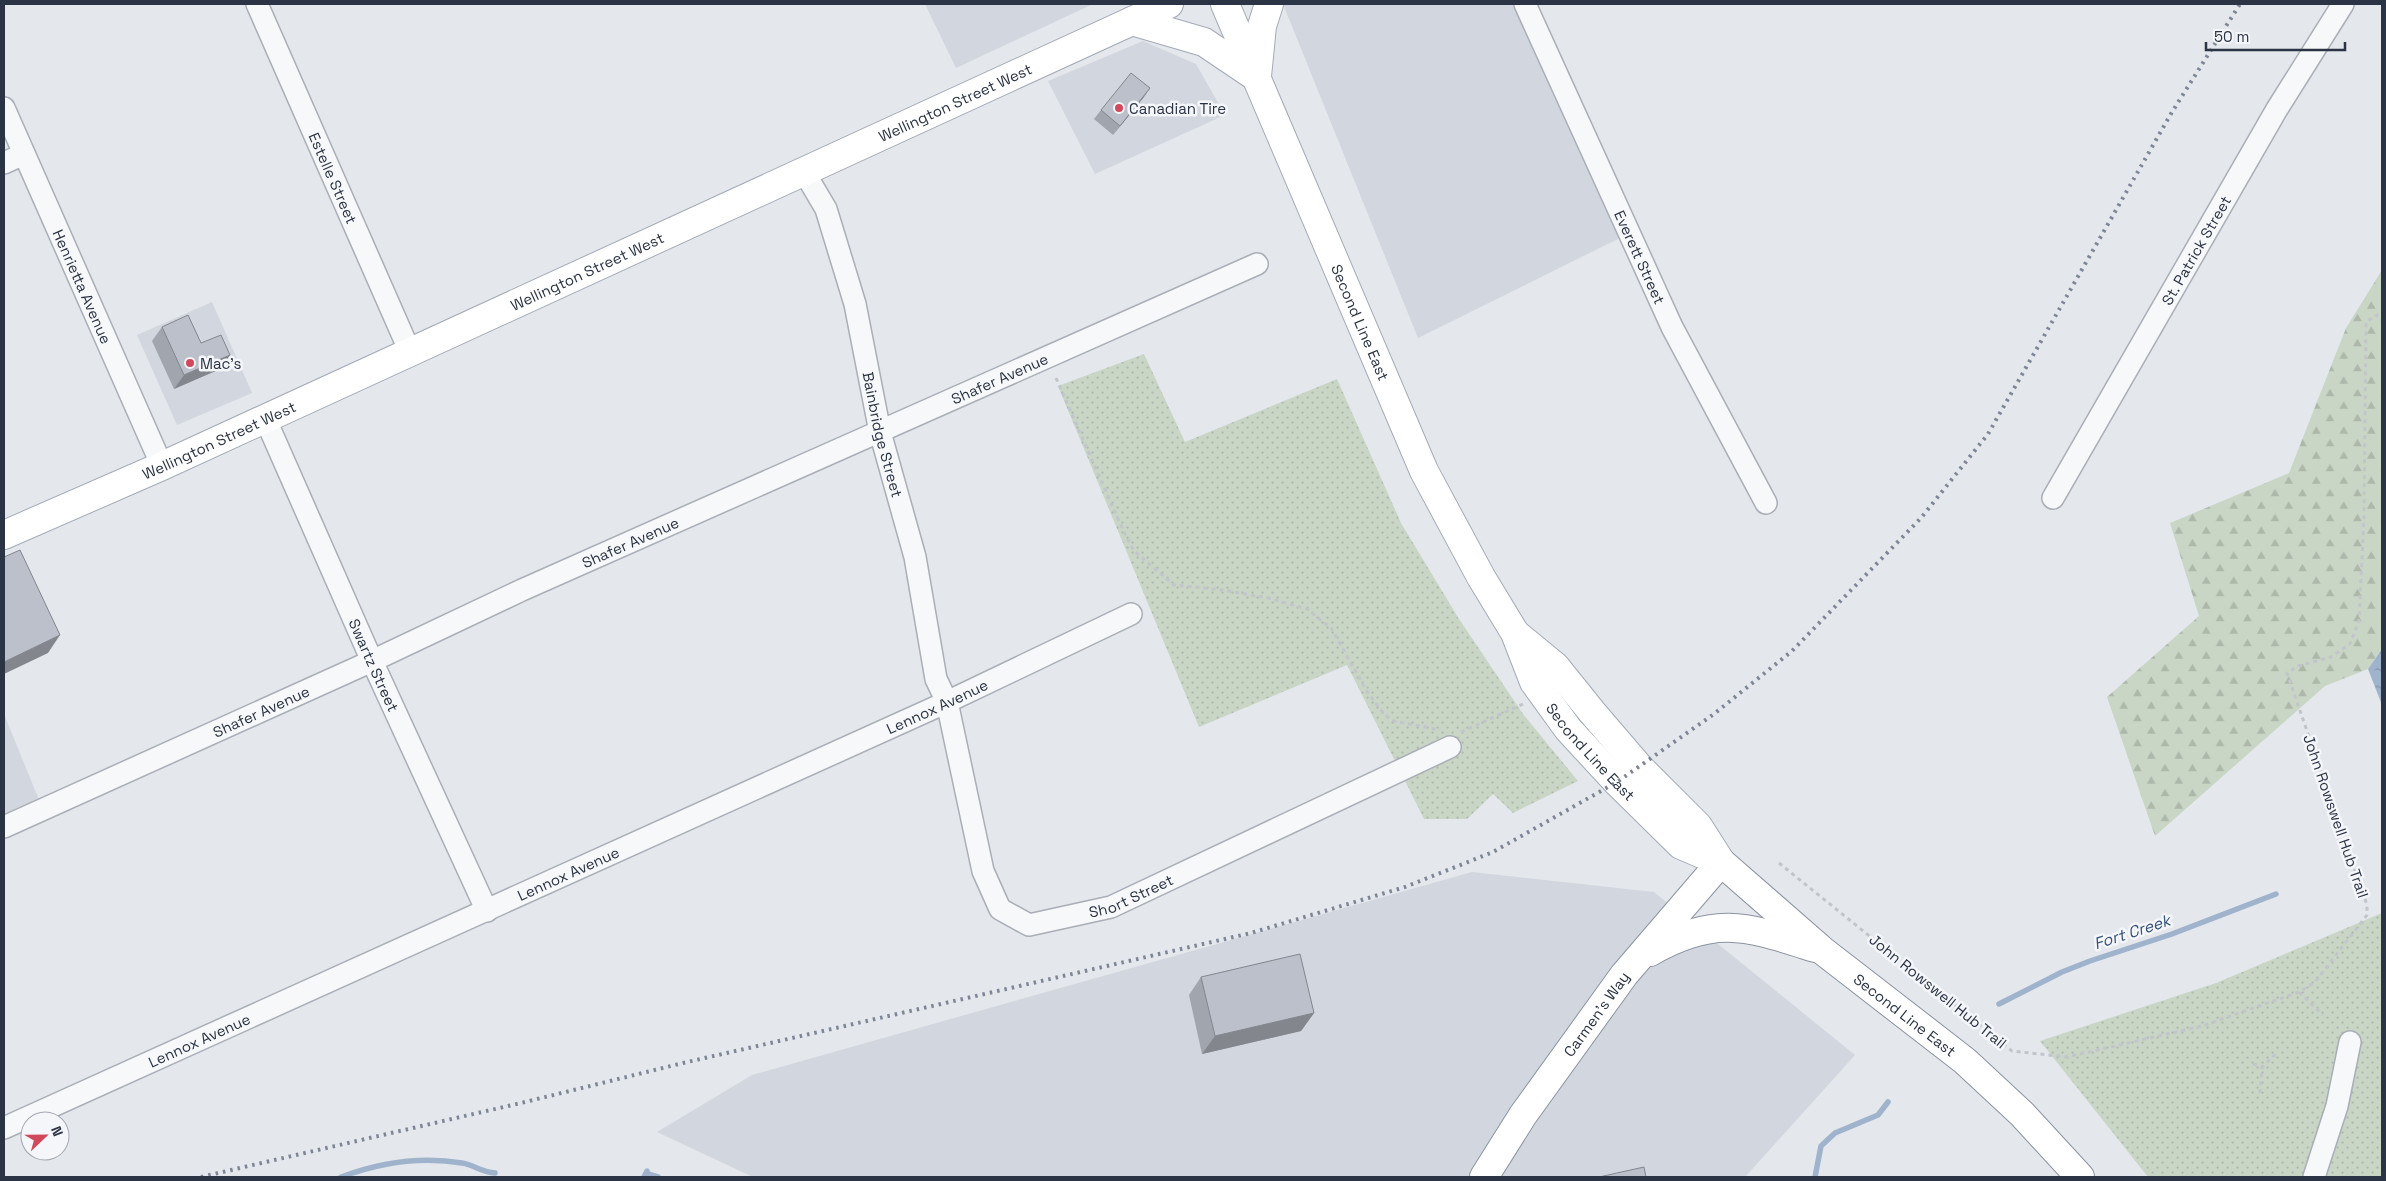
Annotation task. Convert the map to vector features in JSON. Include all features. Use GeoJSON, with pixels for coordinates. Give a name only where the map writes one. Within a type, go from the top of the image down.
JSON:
{"type":"FeatureCollection","features":[{"type":"Feature","properties":{"kind":"main road","name":"Wellington Street West"},"geometry":{"type":"LineString","coordinates":[[4,535],[162,466],[803,170],[1169,4]]}},
{"type":"Feature","properties":{"kind":"main road","name":"Second Line East"},"geometry":{"type":"LineString","coordinates":[[1225,4],[1424,471],[1481,577],[1515,633],[1556,666],[1640,768],[1698,826],[1721,862],[1823,951],[1965,1061],[2022,1114],[2080,1177]]}},
{"type":"Feature","properties":{"kind":"main road"},"geometry":{"type":"LineString","coordinates":[[1132,21],[1204,42],[1256,77],[1262,26],[1269,4]]}},
{"type":"Feature","properties":{"kind":"main road","name":"Carmen's Way"},"geometry":{"type":"LineString","coordinates":[[1484,1177],[1523,1115],[1637,959],[1721,862]]}},
{"type":"Feature","properties":{"kind":"main road"},"geometry":{"type":"LineString","coordinates":[[1637,959],[1671,940],[1696,931],[1724,927],[1753,929],[1823,951]]}},
{"type":"Feature","properties":{"kind":"street","name":"Estelle Street"},"geometry":{"type":"LineString","coordinates":[[257,4],[410,352]]}},
{"type":"Feature","properties":{"kind":"street","name":"Everett Street"},"geometry":{"type":"LineString","coordinates":[[1525,4],[1672,327],[1766,503]]}},
{"type":"Feature","properties":{"kind":"street","name":"St. Patrick Street"},"geometry":{"type":"LineString","coordinates":[[2053,498],[2277,109],[2343,4]]}},
{"type":"Feature","properties":{"kind":"street","name":"Henrietta Avenue"},"geometry":{"type":"LineString","coordinates":[[4,108],[162,466]]}},
{"type":"Feature","properties":{"kind":"street"},"geometry":{"type":"LineString","coordinates":[[4,163],[24,154]]}},
{"type":"Feature","properties":{"kind":"street","name":"Bainbridge Street"},"geometry":{"type":"LineString","coordinates":[[803,170],[826,209],[855,304],[880,432],[915,557],[936,679],[947,702]]}},
{"type":"Feature","properties":{"kind":"street","name":"Shafer Avenue"},"geometry":{"type":"LineString","coordinates":[[4,827],[372,661],[531,586],[1257,264]]}},
{"type":"Feature","properties":{"kind":"street","name":"Swartz Street"},"geometry":{"type":"LineString","coordinates":[[266,418],[372,661],[487,911]]}},
{"type":"Feature","properties":{"kind":"street","name":"Lennox Avenue"},"geometry":{"type":"LineString","coordinates":[[4,1128],[947,702],[1131,614]]}},
{"type":"Feature","properties":{"kind":"street","name":"Short Street"},"geometry":{"type":"LineString","coordinates":[[947,702],[983,871],[1000,910],[1029,925],[1111,907],[1453,737]]}},
{"type":"Feature","properties":{"kind":"street"},"geometry":{"type":"LineString","coordinates":[[2314,1177],[2337,1106],[2350,1042]]}},
{"type":"Feature","properties":{"kind":"path","name":"John Rowswell Hub Trail"},"geometry":{"type":"LineString","coordinates":[[1779,863],[2012,1051],[2067,1058],[2109,1049],[2202,1026],[2299,992],[2315,982],[2367,915],[2367,905],[2287,673],[2298,666],[2331,657],[2350,644],[2359,621],[2364,517],[2366,322],[2382,312]]}},
{"type":"Feature","properties":{"kind":"path"},"geometry":{"type":"LineString","coordinates":[[1056,378],[1134,551],[1174,585],[1223,590],[1268,598],[1307,609],[1331,628],[1368,693],[1384,714],[1394,721],[1453,737],[1528,701]]}},
{"type":"Feature","properties":{"kind":"path"},"geometry":{"type":"LineString","coordinates":[[2299,992],[2323,1015]]}},
{"type":"Feature","properties":{"kind":"path"},"geometry":{"type":"LineString","coordinates":[[2260,1093],[2262,1068],[2278,1052]]}},
{"type":"Feature","properties":{"kind":"path"},"geometry":{"type":"LineString","coordinates":[[2253,1064],[2262,1068]]}},
{"type":"Feature","properties":{"kind":"shaded area"},"geometry":{"type":"Polygon","coordinates":[[[925,4],[1093,4],[956,68],[925,4]]]}},
{"type":"Feature","properties":{"kind":"shaded area"},"geometry":{"type":"Polygon","coordinates":[[[1283,4],[1536,4],[1632,232],[1418,338],[1283,4]]]}},
{"type":"Feature","properties":{"kind":"shaded area"},"geometry":{"type":"Polygon","coordinates":[[[1143,41],[1196,64],[1225,115],[1095,174],[1048,81],[1143,41]]]}},
{"type":"Feature","properties":{"kind":"shaded area"},"geometry":{"type":"Polygon","coordinates":[[[212,302],[252,393],[177,425],[137,335],[212,302]]]}},
{"type":"Feature","properties":{"kind":"shaded area"},"geometry":{"type":"Polygon","coordinates":[[[4,714],[39,800],[4,816],[4,714]]]}},
{"type":"Feature","properties":{"kind":"shaded area"},"geometry":{"type":"Polygon","coordinates":[[[1472,872],[1654,892],[1855,1055],[1745,1177],[753,1177],[657,1132],[752,1075],[1472,872]]]}},
{"type":"Feature","properties":{"kind":"green space"},"geometry":{"type":"Polygon","coordinates":[[[2382,270],[2382,649],[2368,669],[2325,686],[2155,836],[2107,697],[2199,616],[2170,523],[2289,473],[2346,328],[2382,270]]]}},
{"type":"Feature","properties":{"kind":"green space"},"geometry":{"type":"Polygon","coordinates":[[[1144,354],[1185,442],[1337,379],[1401,523],[1459,619],[1523,714],[1578,781],[1513,813],[1493,794],[1467,819],[1424,819],[1347,665],[1199,727],[1058,386],[1144,354]]]}},
{"type":"Feature","properties":{"kind":"green space"},"geometry":{"type":"Polygon","coordinates":[[[2382,913],[2382,1177],[2148,1177],[2040,1041],[2216,983],[2382,913]]]}},
{"type":"Feature","properties":{"kind":"water"},"geometry":{"type":"Polygon","coordinates":[[[2382,649],[2382,705],[2368,669],[2382,649]]]}},
{"type":"Feature","properties":{"kind":"building","name":"Canadian Tire"},"geometry":{"type":"Polygon","coordinates":[[[1131,73],[1150,88],[1120,126],[1101,110],[1131,73]]]}},
{"type":"Feature","properties":{"kind":"building"},"geometry":{"type":"Polygon","coordinates":[[[188,315],[201,343],[221,335],[230,355],[184,375],[162,327],[188,315]]]}},
{"type":"Feature","properties":{"kind":"building"},"geometry":{"type":"Polygon","coordinates":[[[20,550],[60,635],[4,662],[4,557],[20,550]]]}},
{"type":"Feature","properties":{"kind":"building"},"geometry":{"type":"Polygon","coordinates":[[[1300,954],[1314,1013],[1215,1036],[1201,977],[1300,954]]]}},
{"type":"Feature","properties":{"kind":"building"},"geometry":{"type":"Polygon","coordinates":[[[1644,1167],[1646,1177],[1599,1177],[1644,1167]]]}},
{"type":"Feature","properties":{"kind":"waterway","name":"Fort Creek"},"geometry":{"type":"LineString","coordinates":[[1999,1004],[2062,972],[2172,934],[2276,894]]}},
{"type":"Feature","properties":{"kind":"waterway","name":"Fort Creek"},"geometry":{"type":"LineString","coordinates":[[1815,1177],[1821,1146],[1835,1133],[1878,1115],[1888,1102]]}},
{"type":"Feature","properties":{"kind":"waterway","name":"Fort Creek"},"geometry":{"type":"LineString","coordinates":[[341,1177],[386,1164],[416,1160],[462,1163],[495,1173]]}},
{"type":"Feature","properties":{"kind":"waterway","name":"Fort Creek"},"geometry":{"type":"LineString","coordinates":[[644,1177],[647,1171],[648,1174],[658,1177]]}},
{"type":"Feature","properties":{"kind":"railway"},"geometry":{"type":"LineString","coordinates":[[201,1177],[521,1103],[683,1063],[1251,933],[1405,887],[1493,852],[1617,782],[1714,714],[1792,651],[1921,518],[1988,434],[2172,112],[2240,4]]}},
{"type":"Feature","properties":{"kind":"place","name":"Canadian Tire"},"geometry":{"type":"Point","coordinates":[1119,108]}},
{"type":"Feature","properties":{"kind":"place","name":"Mac's"},"geometry":{"type":"Point","coordinates":[190,363]}}]}
